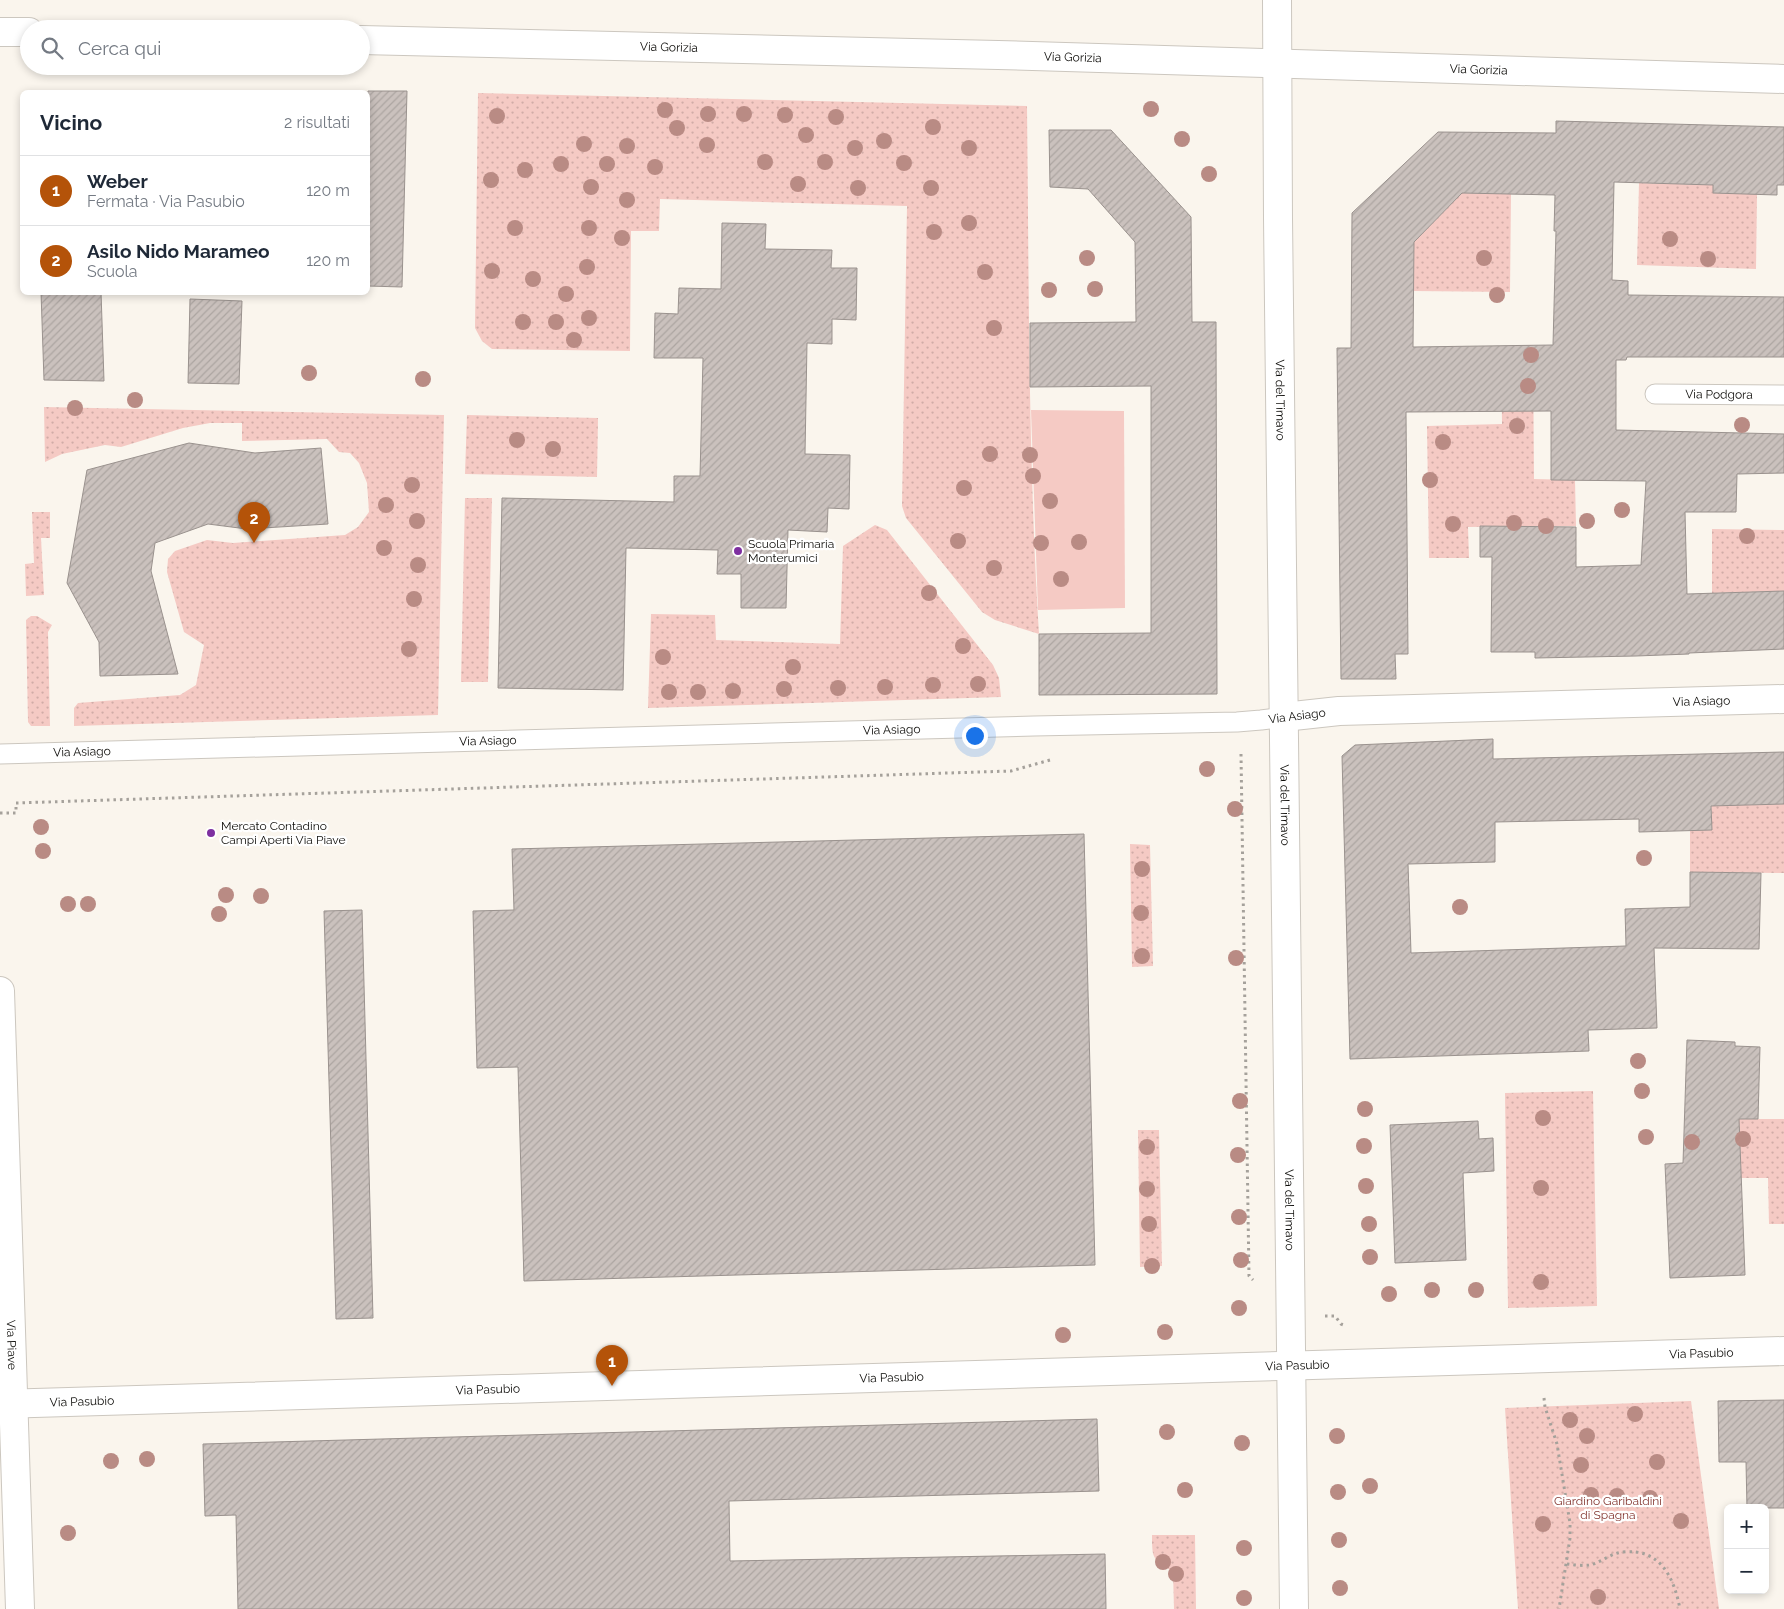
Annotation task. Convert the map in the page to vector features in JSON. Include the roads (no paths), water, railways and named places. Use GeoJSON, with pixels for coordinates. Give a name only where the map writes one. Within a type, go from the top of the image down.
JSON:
{"type":"FeatureCollection","features":[{"type":"Feature","properties":{"kind":"street","name":"Via del Timavo"},"geometry":{"type":"LineString","coordinates":[[1277,0],[1294,1609]]}},
{"type":"Feature","properties":{"kind":"street"},"geometry":{"type":"LineString","coordinates":[[0,32],[20,32]]}},
{"type":"Feature","properties":{"kind":"street","name":"Via Gorizia"},"geometry":{"type":"LineString","coordinates":[[370,40],[1008,55],[1784,80]]}},
{"type":"Feature","properties":{"kind":"street","name":"Via Asiago"},"geometry":{"type":"LineString","coordinates":[[1284,717],[1339,711],[1784,699]]}},
{"type":"Feature","properties":{"kind":"street","name":"Via Piave"},"geometry":{"type":"LineString","coordinates":[[0,991],[7,1404],[20,1609]]}},
{"type":"Feature","properties":{"kind":"street","name":"Via Pasubio"},"geometry":{"type":"LineString","coordinates":[[7,1404],[1784,1351]]}},
{"type":"Feature","properties":{"kind":"lane","name":"Via Podgora"},"geometry":{"type":"LineString","coordinates":[[1655,394],[1784,395]]}},
{"type":"Feature","properties":{"kind":"lane","name":"Via Asiago"},"geometry":{"type":"LineString","coordinates":[[0,754],[974,727],[1237,722],[1284,717]]}},
{"type":"Feature","properties":{"kind":"place","name":"Asilo Nido Marameo"},"geometry":{"type":"Point","coordinates":[254,543]}},
{"type":"Feature","properties":{"kind":"place","name":"Scuola Primaria Monterumici"},"geometry":{"type":"Point","coordinates":[738,551]}},
{"type":"Feature","properties":{"kind":"place","name":"Mercato Contadino Campi Aperti Via Piave"},"geometry":{"type":"Point","coordinates":[211,833]}},
{"type":"Feature","properties":{"kind":"place","name":"Weber"},"geometry":{"type":"Point","coordinates":[612,1386]}},
{"type":"Feature","properties":{"kind":"park label","name":"Giardino Garibaldini di Spagna"},"geometry":{"type":"Point","coordinates":[1608,1508]}}]}
